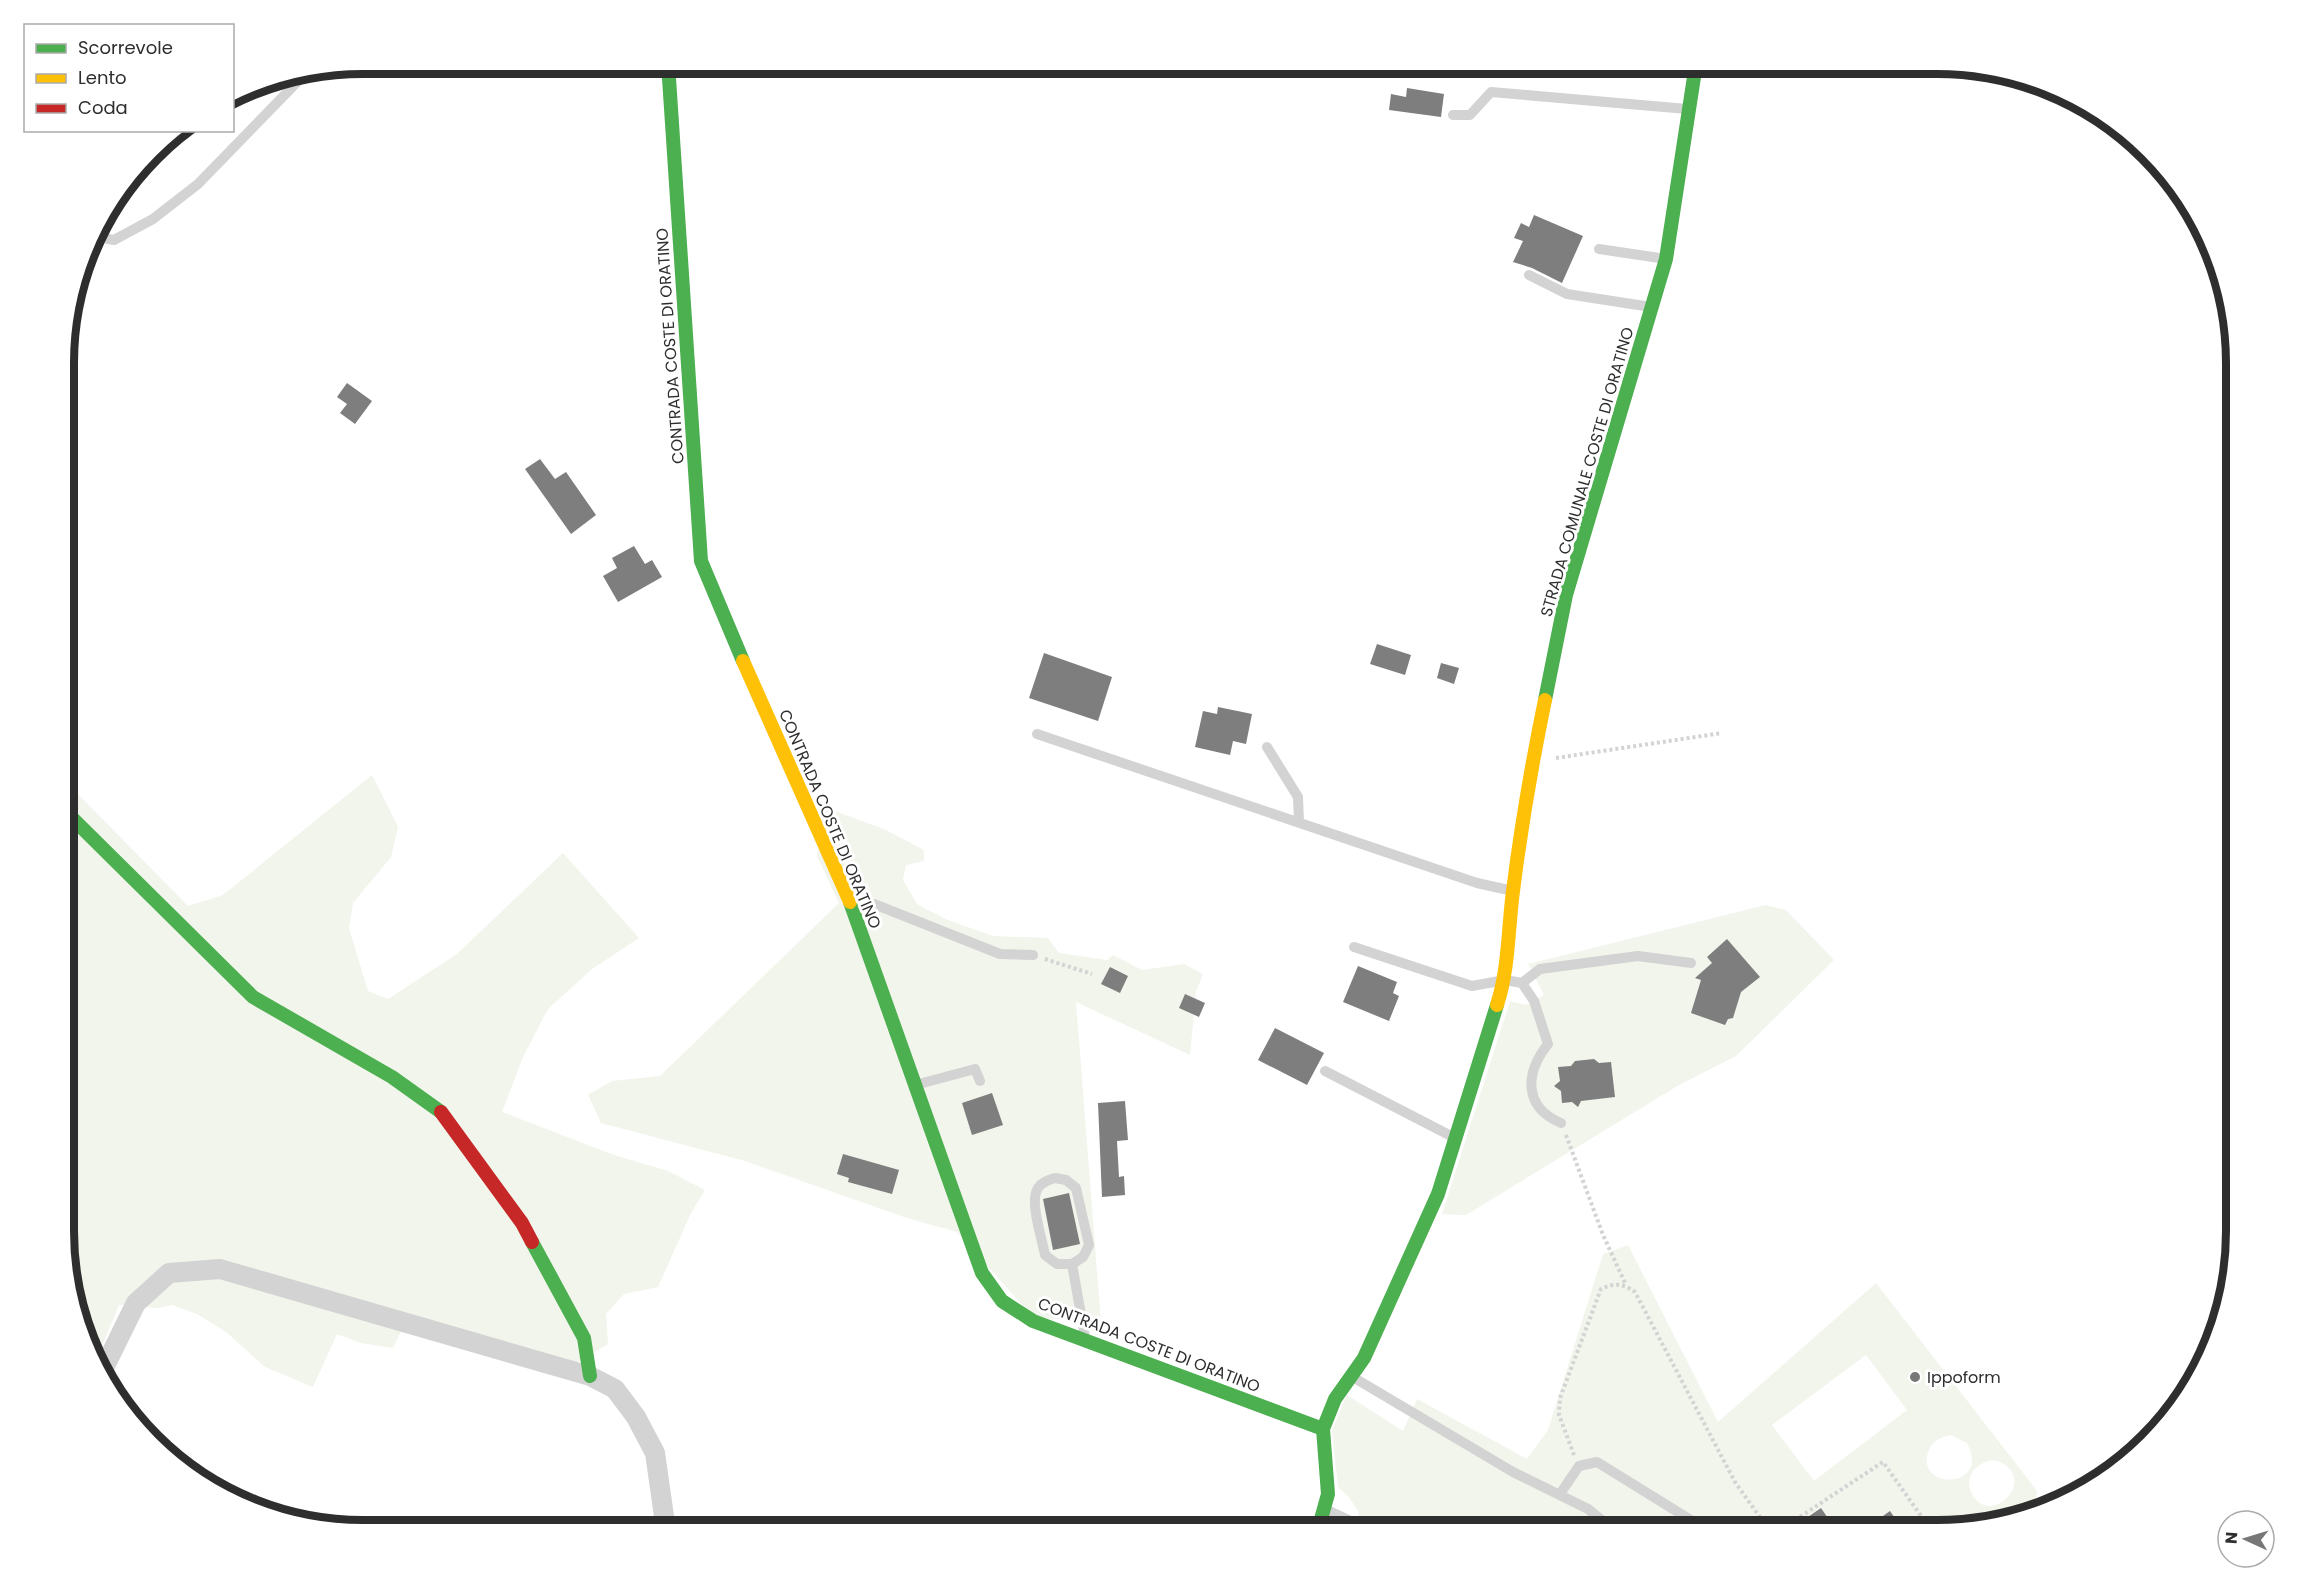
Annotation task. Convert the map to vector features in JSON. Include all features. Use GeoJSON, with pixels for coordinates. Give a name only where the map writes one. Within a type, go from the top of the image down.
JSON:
{"type":"FeatureCollection","features":[{"type":"Feature","properties":{"kind":"street","name":"CONTRADA COSTE DI ORATINO"},"geometry":{"type":"LineString","coordinates":[[669,74],[701,561],[716,601],[850,902],[981,1273],[1002,1301],[1033,1321],[1323,1429]]}},
{"type":"Feature","properties":{"kind":"street","name":"STRADA COMUNALE COSTE DI ORATINO"},"geometry":{"type":"LineString","coordinates":[[1323,1429],[1335,1399],[1364,1358],[1438,1194],[1505,980],[1513,891],[1532,762],[1566,595],[1666,259],[1694,74]]}},
{"type":"Feature","properties":{"kind":"street"},"geometry":{"type":"LineString","coordinates":[[74,820],[253,997],[392,1077],[441,1112],[522,1223],[584,1338],[590,1376]]}},
{"type":"Feature","properties":{"kind":"street"},"geometry":{"type":"LineString","coordinates":[[106,1364],[136,1303],[169,1273],[220,1269],[590,1376],[615,1389],[636,1417],[655,1453],[665,1520]]}},
{"type":"Feature","properties":{"kind":"street"},"geometry":{"type":"LineString","coordinates":[[1321,1520],[1328,1494],[1323,1429]]}},
{"type":"Feature","properties":{"kind":"lane"},"geometry":{"type":"LineString","coordinates":[[102,238],[114,240],[153,219],[198,184],[299,81]]}},
{"type":"Feature","properties":{"kind":"lane"},"geometry":{"type":"LineString","coordinates":[[1453,115],[1470,115],[1491,92],[1687,109]]}},
{"type":"Feature","properties":{"kind":"lane"},"geometry":{"type":"LineString","coordinates":[[1599,249],[1666,259]]}},
{"type":"Feature","properties":{"kind":"lane"},"geometry":{"type":"LineString","coordinates":[[1529,275],[1567,294],[1651,307]]}},
{"type":"Feature","properties":{"kind":"lane"},"geometry":{"type":"LineString","coordinates":[[1037,734],[1477,883],[1513,891]]}},
{"type":"Feature","properties":{"kind":"lane"},"geometry":{"type":"LineString","coordinates":[[1267,747],[1298,797],[1299,822]]}},
{"type":"Feature","properties":{"kind":"lane"},"geometry":{"type":"LineString","coordinates":[[850,902],[874,904],[1000,954],[1033,955]]}},
{"type":"Feature","properties":{"kind":"lane"},"geometry":{"type":"LineString","coordinates":[[1354,947],[1472,986],[1505,980],[1522,983],[1534,1001],[1548,1044],[1537,1059],[1531,1081],[1534,1097],[1539,1108],[1549,1118],[1561,1123]]}},
{"type":"Feature","properties":{"kind":"lane"},"geometry":{"type":"LineString","coordinates":[[1522,983],[1540,969],[1638,956],[1691,963]]}},
{"type":"Feature","properties":{"kind":"lane"},"geometry":{"type":"LineString","coordinates":[[915,1085],[975,1069],[980,1080]]}},
{"type":"Feature","properties":{"kind":"lane"},"geometry":{"type":"LineString","coordinates":[[1325,1071],[1455,1138]]}},
{"type":"Feature","properties":{"kind":"lane"},"geometry":{"type":"LineString","coordinates":[[1055,1178],[1066,1180],[1076,1188],[1089,1245],[1083,1257],[1072,1264],[1057,1264],[1045,1255],[1034,1200],[1037,1189],[1044,1182],[1055,1178]]}},
{"type":"Feature","properties":{"kind":"lane"},"geometry":{"type":"LineString","coordinates":[[1072,1264],[1085,1341]]}},
{"type":"Feature","properties":{"kind":"lane"},"geometry":{"type":"LineString","coordinates":[[1351,1376],[1513,1472],[1588,1509],[1602,1520]]}},
{"type":"Feature","properties":{"kind":"lane"},"geometry":{"type":"LineString","coordinates":[[1560,1494],[1579,1466],[1597,1462],[1691,1520]]}},
{"type":"Feature","properties":{"kind":"lane"},"geometry":{"type":"LineString","coordinates":[[1325,1509],[1349,1520]]}},
{"type":"Feature","properties":{"kind":"path"},"geometry":{"type":"LineString","coordinates":[[1532,762],[1722,733]]}},
{"type":"Feature","properties":{"kind":"path"},"geometry":{"type":"LineString","coordinates":[[1033,955],[1092,974]]}},
{"type":"Feature","properties":{"kind":"path"},"geometry":{"type":"LineString","coordinates":[[1561,1123],[1603,1235],[1626,1285],[1635,1292],[1736,1482],[1762,1520]]}},
{"type":"Feature","properties":{"kind":"path"},"geometry":{"type":"LineString","coordinates":[[1579,1466],[1559,1415],[1560,1398],[1600,1289],[1610,1284],[1626,1285]]}},
{"type":"Feature","properties":{"kind":"path"},"geometry":{"type":"LineString","coordinates":[[1795,1520],[1883,1461],[1924,1520]]}},
{"type":"Feature","properties":{"kind":"shaded area"},"geometry":{"type":"Polygon","coordinates":[[[372,775],[398,827],[391,857],[353,903],[349,928],[368,991],[388,999],[457,954],[563,853],[639,938],[592,969],[548,1009],[523,1057],[502,1112],[614,1155],[668,1171],[705,1190],[691,1213],[658,1287],[624,1294],[606,1314],[608,1344],[574,1364],[408,1317],[393,1348],[361,1343],[337,1334],[313,1387],[265,1367],[226,1332],[197,1314],[172,1305],[158,1308],[119,1305],[100,1351],[83,1305],[74,1249],[74,790],[188,906],[223,895],[372,775]]]}},
{"type":"Feature","properties":{"kind":"shaded area"},"geometry":{"type":"Polygon","coordinates":[[[824,807],[886,830],[924,850],[924,861],[906,865],[903,880],[917,904],[945,919],[993,936],[1048,938],[1059,953],[1107,960],[1113,955],[1142,970],[1184,964],[1203,974],[1196,992],[1190,1055],[1076,1002],[1102,1336],[1095,1335],[1087,1322],[1033,1317],[957,1232],[907,1218],[745,1161],[601,1123],[588,1095],[612,1081],[660,1076],[839,903],[817,856],[824,807]]]}},
{"type":"Feature","properties":{"kind":"shaded area"},"geometry":{"type":"Polygon","coordinates":[[[1766,905],[1786,910],[1834,960],[1736,1056],[1679,1085],[1466,1215],[1442,1214],[1510,1001],[1526,1005],[1544,995],[1528,964],[1766,905]]]}},
{"type":"Feature","properties":{"kind":"shaded area","name":"Ippoform"},"geometry":{"type":"Polygon","coordinates":[[[1628,1245],[1718,1422],[1876,1283],[2037,1491],[2036,1502],[2012,1510],[1975,1517],[1937,1520],[1357,1520],[1359,1513],[1349,1497],[1338,1487],[1332,1430],[1347,1395],[1403,1431],[1417,1399],[1527,1459],[1548,1430],[1603,1254],[1628,1245]],[[1866,1355],[1772,1425],[1814,1481],[1907,1410],[1866,1355]],[[1951,1435],[1933,1444],[1929,1450],[1927,1463],[1931,1473],[1951,1480],[1961,1477],[1969,1470],[1972,1459],[1967,1443],[1951,1435]],[[1994,1460],[1977,1467],[1969,1480],[1971,1492],[1979,1503],[1989,1506],[2008,1497],[2013,1487],[2014,1477],[2008,1467],[1994,1460]]]}},
{"type":"Feature","properties":{"kind":"building"},"geometry":{"type":"Polygon","coordinates":[[[1407,88],[1444,94],[1441,117],[1389,110],[1391,94],[1406,97],[1407,88]]]}},
{"type":"Feature","properties":{"kind":"building"},"geometry":{"type":"Polygon","coordinates":[[[1534,215],[1583,236],[1562,283],[1532,268],[1513,262],[1523,241],[1514,238],[1521,223],[1529,227],[1534,215]]]}},
{"type":"Feature","properties":{"kind":"building"},"geometry":{"type":"Polygon","coordinates":[[[347,383],[372,401],[355,424],[340,413],[347,404],[337,397],[347,383]]]}},
{"type":"Feature","properties":{"kind":"building"},"geometry":{"type":"Polygon","coordinates":[[[540,459],[555,479],[566,472],[596,515],[571,534],[525,469],[540,459]]]}},
{"type":"Feature","properties":{"kind":"building"},"geometry":{"type":"Polygon","coordinates":[[[634,546],[645,564],[652,560],[662,577],[618,602],[603,576],[617,568],[612,558],[634,546]]]}},
{"type":"Feature","properties":{"kind":"building"},"geometry":{"type":"Polygon","coordinates":[[[1377,644],[1411,655],[1405,675],[1370,664],[1377,644]]]}},
{"type":"Feature","properties":{"kind":"building"},"geometry":{"type":"Polygon","coordinates":[[[1044,653],[1112,677],[1098,721],[1029,698],[1044,653]]]}},
{"type":"Feature","properties":{"kind":"building"},"geometry":{"type":"Polygon","coordinates":[[[1441,663],[1459,668],[1454,684],[1437,678],[1441,663]]]}},
{"type":"Feature","properties":{"kind":"building"},"geometry":{"type":"Polygon","coordinates":[[[1218,707],[1252,714],[1246,744],[1233,741],[1230,755],[1195,747],[1203,711],[1217,714],[1218,707]]]}},
{"type":"Feature","properties":{"kind":"building"},"geometry":{"type":"Polygon","coordinates":[[[1727,939],[1760,977],[1741,992],[1733,1018],[1728,1019],[1725,1025],[1691,1013],[1701,980],[1695,978],[1712,963],[1707,957],[1727,939]]]}},
{"type":"Feature","properties":{"kind":"building"},"geometry":{"type":"Polygon","coordinates":[[[1358,966],[1397,982],[1393,993],[1399,996],[1389,1021],[1343,1002],[1358,966]]]}},
{"type":"Feature","properties":{"kind":"building"},"geometry":{"type":"Polygon","coordinates":[[[1110,967],[1128,976],[1120,993],[1101,984],[1110,967]]]}},
{"type":"Feature","properties":{"kind":"building"},"geometry":{"type":"Polygon","coordinates":[[[1185,994],[1205,1003],[1199,1017],[1179,1008],[1185,994]]]}},
{"type":"Feature","properties":{"kind":"building"},"geometry":{"type":"Polygon","coordinates":[[[1275,1028],[1324,1053],[1307,1085],[1258,1060],[1275,1028]]]}},
{"type":"Feature","properties":{"kind":"building"},"geometry":{"type":"Polygon","coordinates":[[[1594,1059],[1599,1063],[1611,1062],[1615,1097],[1581,1101],[1578,1107],[1572,1102],[1562,1103],[1561,1091],[1554,1086],[1560,1081],[1558,1067],[1571,1066],[1575,1061],[1594,1059]]]}},
{"type":"Feature","properties":{"kind":"building"},"geometry":{"type":"Polygon","coordinates":[[[992,1093],[1003,1125],[972,1135],[962,1103],[992,1093]]]}},
{"type":"Feature","properties":{"kind":"building"},"geometry":{"type":"Polygon","coordinates":[[[1125,1101],[1128,1140],[1117,1141],[1119,1177],[1124,1176],[1125,1195],[1102,1197],[1098,1103],[1125,1101]]]}},
{"type":"Feature","properties":{"kind":"building"},"geometry":{"type":"Polygon","coordinates":[[[843,1154],[899,1170],[892,1194],[848,1182],[849,1178],[837,1174],[843,1154]]]}},
{"type":"Feature","properties":{"kind":"building"},"geometry":{"type":"Polygon","coordinates":[[[1069,1193],[1080,1244],[1053,1250],[1043,1199],[1069,1193]]]}},
{"type":"Feature","properties":{"kind":"building"},"geometry":{"type":"Polygon","coordinates":[[[1821,1508],[1829,1520],[1804,1520],[1821,1508]]]}},
{"type":"Feature","properties":{"kind":"building"},"geometry":{"type":"Polygon","coordinates":[[[1890,1511],[1896,1520],[1877,1520],[1890,1511]]]}},
{"type":"Feature","properties":{"kind":"traffic: fast"},"geometry":{"type":"LineString","coordinates":[[669,74],[701,561],[743,661]]}},
{"type":"Feature","properties":{"kind":"traffic: fast"},"geometry":{"type":"LineString","coordinates":[[1545,700],[1566,595],[1666,259],[1694,74]]}},
{"type":"Feature","properties":{"kind":"traffic: fast"},"geometry":{"type":"LineString","coordinates":[[74,820],[253,997],[392,1077],[441,1112]]}},
{"type":"Feature","properties":{"kind":"traffic: fast"},"geometry":{"type":"LineString","coordinates":[[850,902],[982,1273],[1002,1301],[1033,1321],[1323,1429]]}},
{"type":"Feature","properties":{"kind":"traffic: fast"},"geometry":{"type":"LineString","coordinates":[[1321,1520],[1328,1494],[1323,1429],[1335,1399],[1364,1358],[1438,1194],[1497,1005]]}},
{"type":"Feature","properties":{"kind":"traffic: fast"},"geometry":{"type":"LineString","coordinates":[[532,1242],[584,1338],[590,1376]]}},
{"type":"Feature","properties":{"kind":"traffic: slow"},"geometry":{"type":"LineString","coordinates":[[743,661],[850,902]]}},
{"type":"Feature","properties":{"kind":"traffic: slow"},"geometry":{"type":"LineString","coordinates":[[1497,1005],[1506,963],[1523,819],[1545,700]]}},
{"type":"Feature","properties":{"kind":"traffic: jam"},"geometry":{"type":"LineString","coordinates":[[441,1112],[522,1223],[532,1242]]}},
{"type":"Feature","properties":{"kind":"place","name":"Ippoform"},"geometry":{"type":"Point","coordinates":[1915,1377]}}]}
